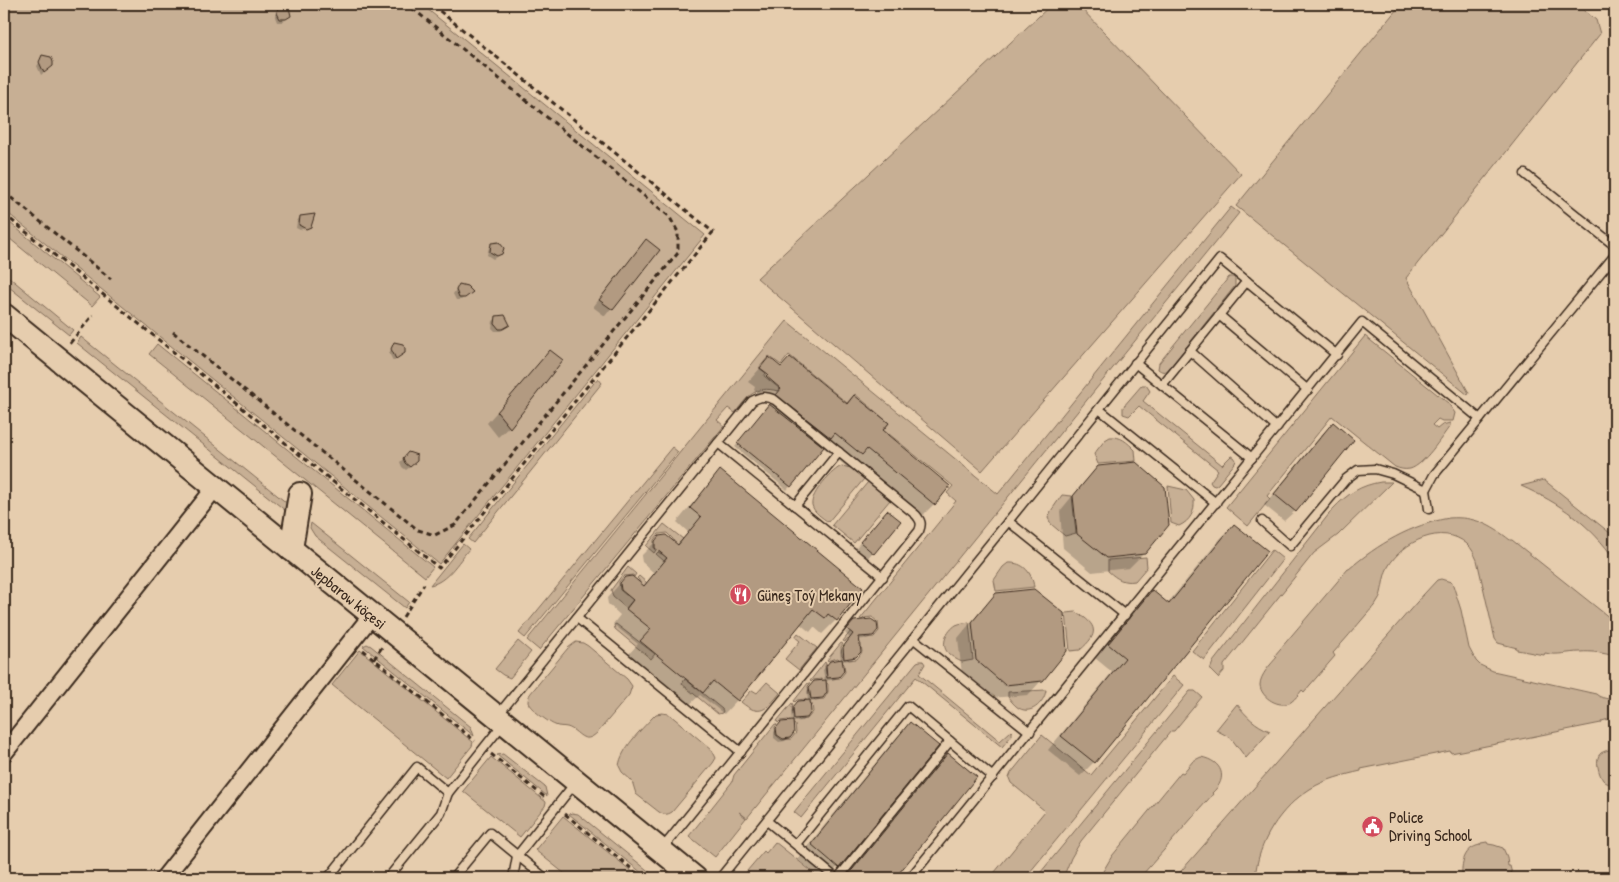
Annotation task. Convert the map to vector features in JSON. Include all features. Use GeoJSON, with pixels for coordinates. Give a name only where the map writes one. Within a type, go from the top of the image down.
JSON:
{"type":"FeatureCollection","features":[{"type":"Feature","properties":{"kind":"street","name":"Jepbarow köçesi"},"geometry":{"type":"LineString","coordinates":[[4,315],[695,878]]}},
{"type":"Feature","properties":{"kind":"street"},"geometry":{"type":"LineString","coordinates":[[4,753],[215,488]]}},
{"type":"Feature","properties":{"kind":"street"},"geometry":{"type":"LineString","coordinates":[[291,550],[300,494]]}},
{"type":"Feature","properties":{"kind":"street"},"geometry":{"type":"LineString","coordinates":[[164,878],[372,615]]}},
{"type":"Feature","properties":{"kind":"lane"},"geometry":{"type":"LineString","coordinates":[[1525,174],[1615,246]]}},
{"type":"Feature","properties":{"kind":"lane"},"geometry":{"type":"LineString","coordinates":[[1429,509],[1426,490],[1434,475],[1615,255]]}},
{"type":"Feature","properties":{"kind":"lane"},"geometry":{"type":"LineString","coordinates":[[720,878],[1220,259],[1337,355]]}},
{"type":"Feature","properties":{"kind":"lane"},"geometry":{"type":"LineString","coordinates":[[1162,385],[1247,281]]}},
{"type":"Feature","properties":{"kind":"lane"},"geometry":{"type":"LineString","coordinates":[[1219,315],[1308,390]]}},
{"type":"Feature","properties":{"kind":"lane"},"geometry":{"type":"LineString","coordinates":[[910,878],[1216,504],[1362,322],[1480,419]]}},
{"type":"Feature","properties":{"kind":"lane"},"geometry":{"type":"LineString","coordinates":[[1190,351],[1277,428]]}},
{"type":"Feature","properties":{"kind":"lane"},"geometry":{"type":"LineString","coordinates":[[1135,363],[1252,458]]}},
{"type":"Feature","properties":{"kind":"lane"},"geometry":{"type":"LineString","coordinates":[[388,878],[441,813],[448,793],[484,748],[501,720],[576,618],[752,402],[760,397],[767,396],[775,400],[916,515],[922,525],[883,577],[661,851]]}},
{"type":"Feature","properties":{"kind":"lane"},"geometry":{"type":"LineString","coordinates":[[1099,409],[1216,504]]}},
{"type":"Feature","properties":{"kind":"lane"},"geometry":{"type":"LineString","coordinates":[[718,443],[883,577]]}},
{"type":"Feature","properties":{"kind":"lane"},"geometry":{"type":"LineString","coordinates":[[795,506],[839,452]]}},
{"type":"Feature","properties":{"kind":"lane"},"geometry":{"type":"LineString","coordinates":[[1262,521],[1290,546],[1346,479],[1358,470],[1375,469],[1393,474],[1426,490]]}},
{"type":"Feature","properties":{"kind":"lane"},"geometry":{"type":"LineString","coordinates":[[1008,521],[1125,615]]}},
{"type":"Feature","properties":{"kind":"lane"},"geometry":{"type":"LineString","coordinates":[[576,618],[741,752]]}},
{"type":"Feature","properties":{"kind":"lane"},"geometry":{"type":"LineString","coordinates":[[914,639],[1030,732]]}},
{"type":"Feature","properties":{"kind":"lane"},"geometry":{"type":"LineString","coordinates":[[796,844],[908,706],[993,777]]}},
{"type":"Feature","properties":{"kind":"lane"},"geometry":{"type":"LineString","coordinates":[[767,821],[837,878],[950,741]]}},
{"type":"Feature","properties":{"kind":"lane"},"geometry":{"type":"LineString","coordinates":[[328,878],[417,767],[448,793]]}},
{"type":"Feature","properties":{"kind":"lane"},"geometry":{"type":"LineString","coordinates":[[513,878],[517,856],[577,782]]}},
{"type":"Feature","properties":{"kind":"lane"},"geometry":{"type":"LineString","coordinates":[[453,878],[490,832],[545,878]]}},
{"type":"Feature","properties":{"kind":"path"},"geometry":{"type":"LineString","coordinates":[[173,332],[418,530],[435,535],[455,525],[678,253],[678,232],[669,216],[407,4]]}},
{"type":"Feature","properties":{"kind":"path"},"geometry":{"type":"LineString","coordinates":[[4,214],[438,568],[713,232],[431,4]]}},
{"type":"Feature","properties":{"kind":"path"},"geometry":{"type":"LineString","coordinates":[[4,192],[111,279]]}},
{"type":"Feature","properties":{"kind":"path"},"geometry":{"type":"LineString","coordinates":[[351,640],[643,878]]}},
{"type":"Feature","properties":{"kind":"shaded area"},"geometry":{"type":"Polygon","coordinates":[[[4,4],[421,4],[705,235],[439,564],[4,210],[4,4]]]}},
{"type":"Feature","properties":{"kind":"shaded area"},"geometry":{"type":"Polygon","coordinates":[[[1052,4],[1077,4],[1241,174],[982,471],[757,278],[1052,4]]]}},
{"type":"Feature","properties":{"kind":"shaded area"},"geometry":{"type":"Polygon","coordinates":[[[1401,4],[1576,4],[1596,20],[1600,34],[1406,278],[1469,393],[1468,395],[1236,206],[1401,4]]]}},
{"type":"Feature","properties":{"kind":"shaded area"},"geometry":{"type":"Polygon","coordinates":[[[1231,207],[1239,213],[747,818],[739,812],[746,818],[715,857],[689,836],[775,724],[777,725],[775,727],[776,735],[782,740],[791,739],[796,733],[795,725],[788,720],[778,723],[777,721],[792,703],[793,715],[799,720],[807,719],[813,712],[812,704],[805,699],[794,701],[808,683],[810,684],[808,686],[809,695],[815,700],[824,699],[828,692],[828,684],[821,679],[810,681],[825,662],[826,674],[832,679],[840,678],[845,672],[844,664],[838,658],[827,660],[841,643],[843,644],[841,647],[842,655],[849,660],[857,659],[862,652],[861,644],[854,639],[843,641],[859,621],[859,633],[866,638],[874,637],[879,631],[878,622],[872,617],[860,619],[956,501],[947,493],[953,486],[889,434],[883,441],[878,437],[889,423],[855,394],[847,403],[789,355],[781,365],[769,356],[759,368],[766,373],[764,376],[780,389],[778,391],[763,390],[753,393],[735,413],[728,408],[717,420],[724,426],[539,650],[527,640],[787,321],[998,494],[1231,207]]]}},
{"type":"Feature","properties":{"kind":"shaded area"},"geometry":{"type":"Polygon","coordinates":[[[4,218],[100,297],[92,306],[4,234],[4,218]]]}},
{"type":"Feature","properties":{"kind":"shaded area"},"geometry":{"type":"Polygon","coordinates":[[[4,273],[73,330],[69,335],[4,283],[4,273]]]}},
{"type":"Feature","properties":{"kind":"shaded area"},"geometry":{"type":"Polygon","coordinates":[[[1229,277],[1235,279],[1235,286],[1168,370],[1161,371],[1158,369],[1159,363],[1229,277]]]}},
{"type":"Feature","properties":{"kind":"shaded area"},"geometry":{"type":"Polygon","coordinates":[[[1365,336],[1448,403],[1455,413],[1453,421],[1438,419],[1432,425],[1437,429],[1442,425],[1450,423],[1450,426],[1421,462],[1410,469],[1404,469],[1395,467],[1332,416],[1267,496],[1270,499],[1248,526],[1226,507],[1365,336]]]}},
{"type":"Feature","properties":{"kind":"shaded area"},"geometry":{"type":"Polygon","coordinates":[[[81,337],[288,504],[286,511],[77,343],[81,337]]]}},
{"type":"Feature","properties":{"kind":"shaded area"},"geometry":{"type":"Polygon","coordinates":[[[157,344],[433,567],[425,577],[149,354],[157,344]]]}},
{"type":"Feature","properties":{"kind":"shaded area"},"geometry":{"type":"Polygon","coordinates":[[[598,378],[602,383],[473,543],[468,539],[598,378]]]}},
{"type":"Feature","properties":{"kind":"shaded area"},"geometry":{"type":"Polygon","coordinates":[[[1142,385],[1146,385],[1150,391],[1143,401],[1222,465],[1231,456],[1234,457],[1235,463],[1218,484],[1215,486],[1210,482],[1218,470],[1139,406],[1129,416],[1123,414],[1123,407],[1142,385]]]}},
{"type":"Feature","properties":{"kind":"shaded area"},"geometry":{"type":"Polygon","coordinates":[[[1110,437],[1124,440],[1129,444],[1135,450],[1136,461],[1098,464],[1094,454],[1105,440],[1110,437]]]}},
{"type":"Feature","properties":{"kind":"shaded area"},"geometry":{"type":"Polygon","coordinates":[[[672,447],[678,452],[525,638],[519,633],[672,447]]]}},
{"type":"Feature","properties":{"kind":"shaded area"},"geometry":{"type":"Polygon","coordinates":[[[842,466],[851,468],[864,479],[828,522],[814,510],[812,500],[823,482],[842,466]]]}},
{"type":"Feature","properties":{"kind":"shaded area"},"geometry":{"type":"Polygon","coordinates":[[[1544,480],[1615,537],[1615,560],[1596,536],[1574,516],[1549,500],[1521,486],[1544,480]]]}},
{"type":"Feature","properties":{"kind":"shaded area"},"geometry":{"type":"Polygon","coordinates":[[[868,482],[890,500],[854,543],[832,525],[868,482]]]}},
{"type":"Feature","properties":{"kind":"shaded area"},"geometry":{"type":"Polygon","coordinates":[[[1392,482],[1338,535],[1314,553],[1224,665],[1224,671],[1218,678],[1210,670],[1213,662],[1333,509],[1355,491],[1367,485],[1392,482]]]}},
{"type":"Feature","properties":{"kind":"shaded area"},"geometry":{"type":"Polygon","coordinates":[[[1168,486],[1186,490],[1194,500],[1191,516],[1179,526],[1171,523],[1168,486]]]}},
{"type":"Feature","properties":{"kind":"shaded area"},"geometry":{"type":"Polygon","coordinates":[[[1062,495],[1072,496],[1076,533],[1065,536],[1051,524],[1048,518],[1062,495]]]}},
{"type":"Feature","properties":{"kind":"shaded area"},"geometry":{"type":"Polygon","coordinates":[[[1449,518],[1474,520],[1512,540],[1615,622],[1615,656],[1589,652],[1545,653],[1544,655],[1517,650],[1517,648],[1498,643],[1495,639],[1477,560],[1473,551],[1467,544],[1457,538],[1435,535],[1413,543],[1394,558],[1386,571],[1381,594],[1377,602],[1333,653],[1335,656],[1304,692],[1302,690],[1287,704],[1277,703],[1267,698],[1261,690],[1260,681],[1277,657],[1275,655],[1348,569],[1372,551],[1396,537],[1421,525],[1449,518]]]}},
{"type":"Feature","properties":{"kind":"shaded area"},"geometry":{"type":"Polygon","coordinates":[[[311,523],[409,602],[405,608],[315,536],[310,528],[311,523]]]}},
{"type":"Feature","properties":{"kind":"shaded area"},"geometry":{"type":"Polygon","coordinates":[[[664,524],[683,539],[664,561],[656,554],[658,552],[661,554],[669,553],[674,547],[673,539],[667,533],[659,534],[654,540],[654,549],[656,550],[654,553],[646,546],[664,524]]]}},
{"type":"Feature","properties":{"kind":"shaded area"},"geometry":{"type":"Polygon","coordinates":[[[463,544],[469,549],[447,576],[430,585],[463,544]]]}},
{"type":"Feature","properties":{"kind":"shaded area"},"geometry":{"type":"Polygon","coordinates":[[[1272,550],[1283,559],[1204,660],[1192,651],[1272,550]]]}},
{"type":"Feature","properties":{"kind":"shaded area"},"geometry":{"type":"Polygon","coordinates":[[[1146,557],[1147,567],[1135,581],[1120,580],[1108,571],[1108,560],[1146,557]]]}},
{"type":"Feature","properties":{"kind":"shaded area"},"geometry":{"type":"Polygon","coordinates":[[[1008,563],[1023,566],[1029,573],[1034,587],[996,591],[994,580],[1008,563]]]}},
{"type":"Feature","properties":{"kind":"shaded area"},"geometry":{"type":"Polygon","coordinates":[[[628,567],[636,574],[634,577],[633,575],[624,576],[619,582],[620,590],[626,595],[634,595],[640,589],[637,578],[639,576],[647,583],[626,608],[613,597],[611,590],[628,567]]]}},
{"type":"Feature","properties":{"kind":"shaded area"},"geometry":{"type":"Polygon","coordinates":[[[1441,579],[1451,582],[1453,585],[1461,610],[1469,648],[1480,665],[1493,671],[1596,694],[1613,700],[1615,701],[1615,717],[1601,723],[1361,769],[1361,771],[1329,780],[1310,789],[1299,797],[1280,816],[1266,839],[1257,865],[1255,878],[1175,878],[1424,594],[1437,580],[1441,579]]]}},
{"type":"Feature","properties":{"kind":"shaded area"},"geometry":{"type":"Polygon","coordinates":[[[1076,612],[1089,621],[1093,634],[1080,650],[1070,651],[1066,613],[1076,612]]]}},
{"type":"Feature","properties":{"kind":"shaded area"},"geometry":{"type":"Polygon","coordinates":[[[969,622],[973,660],[962,662],[948,653],[945,642],[947,634],[953,628],[958,624],[969,622]]]}},
{"type":"Feature","properties":{"kind":"shaded area"},"geometry":{"type":"Polygon","coordinates":[[[616,624],[655,654],[651,659],[615,629],[614,625],[616,624]]]}},
{"type":"Feature","properties":{"kind":"shaded area"},"geometry":{"type":"Polygon","coordinates":[[[798,633],[817,648],[799,670],[785,659],[800,641],[795,637],[798,633]]]}},
{"type":"Feature","properties":{"kind":"shaded area"},"geometry":{"type":"Polygon","coordinates":[[[518,641],[531,652],[510,678],[495,669],[518,641]]]}},
{"type":"Feature","properties":{"kind":"shaded area"},"geometry":{"type":"Polygon","coordinates":[[[576,642],[588,646],[627,679],[632,686],[629,695],[598,732],[589,738],[581,736],[567,727],[552,724],[535,711],[528,702],[530,694],[568,648],[576,642]]]}},
{"type":"Feature","properties":{"kind":"shaded area"},"geometry":{"type":"Polygon","coordinates":[[[367,644],[471,727],[474,736],[363,646],[367,644]]]}},
{"type":"Feature","properties":{"kind":"shaded area"},"geometry":{"type":"Polygon","coordinates":[[[360,650],[473,742],[472,746],[446,778],[332,685],[360,650]]]}},
{"type":"Feature","properties":{"kind":"shaded area"},"geometry":{"type":"Polygon","coordinates":[[[923,661],[925,664],[919,674],[1000,741],[1011,731],[1012,735],[1002,747],[916,677],[801,818],[794,812],[917,662],[923,661]]]}},
{"type":"Feature","properties":{"kind":"shaded area"},"geometry":{"type":"Polygon","coordinates":[[[1173,676],[1184,685],[1025,878],[990,878],[1045,811],[1011,783],[1009,778],[1042,735],[1091,775],[1173,676]]]}},
{"type":"Feature","properties":{"kind":"shaded area"},"geometry":{"type":"Polygon","coordinates":[[[685,679],[722,709],[722,713],[718,714],[682,684],[685,679]]]}},
{"type":"Feature","properties":{"kind":"shaded area"},"geometry":{"type":"Polygon","coordinates":[[[767,682],[780,693],[767,707],[763,710],[753,710],[741,702],[752,690],[757,693],[767,682]]]}},
{"type":"Feature","properties":{"kind":"shaded area"},"geometry":{"type":"Polygon","coordinates":[[[1046,690],[1044,698],[1039,704],[1028,710],[1019,708],[1008,697],[1008,692],[1046,690]]]}},
{"type":"Feature","properties":{"kind":"shaded area"},"geometry":{"type":"Polygon","coordinates":[[[1190,691],[1195,691],[1202,697],[1174,731],[1171,731],[1081,841],[1071,858],[1063,878],[1036,878],[1190,691]]]}},
{"type":"Feature","properties":{"kind":"shaded area"},"geometry":{"type":"Polygon","coordinates":[[[1237,704],[1251,720],[1270,731],[1246,758],[1231,738],[1216,730],[1237,704]]]}},
{"type":"Feature","properties":{"kind":"shaded area"},"geometry":{"type":"Polygon","coordinates":[[[656,714],[669,714],[712,750],[716,758],[669,814],[662,814],[636,794],[632,781],[622,772],[619,766],[623,753],[632,740],[656,714]]]}},
{"type":"Feature","properties":{"kind":"shaded area"},"geometry":{"type":"Polygon","coordinates":[[[1612,749],[1615,750],[1615,785],[1603,780],[1598,762],[1601,753],[1612,749]]]}},
{"type":"Feature","properties":{"kind":"shaded area"},"geometry":{"type":"Polygon","coordinates":[[[503,754],[545,787],[547,796],[497,755],[503,754]]]}},
{"type":"Feature","properties":{"kind":"shaded area"},"geometry":{"type":"Polygon","coordinates":[[[491,757],[546,802],[545,806],[520,837],[463,791],[491,757]]]}},
{"type":"Feature","properties":{"kind":"shaded area"},"geometry":{"type":"Polygon","coordinates":[[[1201,757],[1214,762],[1221,771],[1220,782],[1213,794],[1143,874],[1137,878],[1099,878],[1112,856],[1181,772],[1183,773],[1193,761],[1201,757]]]}},
{"type":"Feature","properties":{"kind":"shaded area"},"geometry":{"type":"Polygon","coordinates":[[[569,814],[578,814],[657,878],[648,878],[569,814]]]}},
{"type":"Feature","properties":{"kind":"shaded area"},"geometry":{"type":"Polygon","coordinates":[[[563,816],[640,878],[570,878],[535,850],[563,816]]]}},
{"type":"Feature","properties":{"kind":"shaded area"},"geometry":{"type":"Polygon","coordinates":[[[775,842],[820,878],[741,878],[764,851],[766,853],[775,842]]]}},
{"type":"Feature","properties":{"kind":"shaded area"},"geometry":{"type":"Polygon","coordinates":[[[1487,842],[1488,844],[1503,848],[1513,878],[1462,878],[1463,862],[1467,853],[1470,849],[1487,842]]]}},
{"type":"Feature","properties":{"kind":"building"},"geometry":{"type":"Polygon","coordinates":[[[278,7],[289,7],[291,16],[286,19],[280,19],[277,13],[278,7]]]}},
{"type":"Feature","properties":{"kind":"building"},"geometry":{"type":"Polygon","coordinates":[[[42,55],[51,57],[53,62],[53,66],[44,73],[39,62],[42,55]]]}},
{"type":"Feature","properties":{"kind":"building"},"geometry":{"type":"Polygon","coordinates":[[[315,214],[311,227],[306,229],[299,225],[300,216],[315,214]]]}},
{"type":"Feature","properties":{"kind":"building"},"geometry":{"type":"Polygon","coordinates":[[[646,239],[660,250],[613,310],[599,300],[646,239]]]}},
{"type":"Feature","properties":{"kind":"building"},"geometry":{"type":"Polygon","coordinates":[[[499,242],[504,248],[502,254],[497,256],[490,252],[491,243],[499,242]]]}},
{"type":"Feature","properties":{"kind":"building"},"geometry":{"type":"Polygon","coordinates":[[[459,284],[467,286],[473,292],[465,298],[459,298],[456,290],[459,284]]]}},
{"type":"Feature","properties":{"kind":"building"},"geometry":{"type":"Polygon","coordinates":[[[505,315],[510,325],[499,329],[495,324],[496,316],[505,315]]]}},
{"type":"Feature","properties":{"kind":"building"},"geometry":{"type":"Polygon","coordinates":[[[394,342],[403,344],[405,348],[405,353],[396,359],[391,349],[394,342]]]}},
{"type":"Feature","properties":{"kind":"building"},"geometry":{"type":"Polygon","coordinates":[[[550,350],[563,360],[510,428],[497,412],[550,350]]]}},
{"type":"Feature","properties":{"kind":"building"},"geometry":{"type":"Polygon","coordinates":[[[769,357],[781,367],[790,357],[847,404],[854,395],[889,423],[883,430],[950,486],[935,505],[867,449],[862,455],[835,433],[831,438],[776,395],[781,389],[760,368],[769,357]]]}},
{"type":"Feature","properties":{"kind":"building"},"geometry":{"type":"Polygon","coordinates":[[[769,404],[824,447],[791,487],[737,443],[769,404]]]}},
{"type":"Feature","properties":{"kind":"building"},"geometry":{"type":"Polygon","coordinates":[[[1333,422],[1354,440],[1296,512],[1274,494],[1333,422]]]}},
{"type":"Feature","properties":{"kind":"building"},"geometry":{"type":"Polygon","coordinates":[[[408,452],[417,455],[417,461],[410,467],[403,458],[408,452]]]}},
{"type":"Feature","properties":{"kind":"building"},"geometry":{"type":"Polygon","coordinates":[[[1136,462],[1165,487],[1169,525],[1145,554],[1107,558],[1077,534],[1073,496],[1098,466],[1136,462]]]}},
{"type":"Feature","properties":{"kind":"building","name":"Güneş Toý Mekany"},"geometry":{"type":"Polygon","coordinates":[[[720,470],[863,588],[837,621],[828,614],[825,618],[813,609],[738,701],[713,681],[703,693],[640,641],[651,629],[626,609],[633,600],[621,590],[620,583],[625,577],[632,576],[644,586],[667,558],[655,548],[655,541],[659,536],[666,535],[678,545],[701,517],[690,508],[720,470]]]}},
{"type":"Feature","properties":{"kind":"building"},"geometry":{"type":"Polygon","coordinates":[[[887,510],[901,521],[874,554],[860,542],[887,510]]]}},
{"type":"Feature","properties":{"kind":"building"},"geometry":{"type":"Polygon","coordinates":[[[1234,524],[1268,551],[1095,763],[1061,736],[1125,658],[1108,644],[1152,590],[1169,604],[1234,524]]]}},
{"type":"Feature","properties":{"kind":"building"},"geometry":{"type":"Polygon","coordinates":[[[1034,589],[1064,613],[1067,651],[1043,681],[1005,685],[976,660],[972,622],[996,593],[1034,589]]]}},
{"type":"Feature","properties":{"kind":"building"},"geometry":{"type":"Polygon","coordinates":[[[871,619],[877,623],[878,630],[873,636],[859,637],[861,652],[856,657],[844,659],[843,647],[853,634],[847,629],[854,621],[871,619]]]}},
{"type":"Feature","properties":{"kind":"building"},"geometry":{"type":"Polygon","coordinates":[[[842,659],[844,671],[839,677],[827,678],[826,666],[830,661],[842,659]]]}},
{"type":"Feature","properties":{"kind":"building"},"geometry":{"type":"Polygon","coordinates":[[[826,680],[827,692],[823,698],[811,699],[809,687],[814,681],[826,680]]]}},
{"type":"Feature","properties":{"kind":"building"},"geometry":{"type":"Polygon","coordinates":[[[810,700],[811,712],[807,718],[794,719],[793,707],[798,701],[810,700]]]}},
{"type":"Feature","properties":{"kind":"building"},"geometry":{"type":"Polygon","coordinates":[[[793,721],[794,733],[790,738],[783,739],[777,735],[776,728],[781,722],[793,721]]]}},
{"type":"Feature","properties":{"kind":"building"},"geometry":{"type":"Polygon","coordinates":[[[910,722],[939,746],[839,868],[811,844],[910,722]]]}},
{"type":"Feature","properties":{"kind":"building"},"geometry":{"type":"Polygon","coordinates":[[[948,753],[977,777],[895,878],[852,878],[848,875],[948,753]]]}},
{"type":"Feature","properties":{"kind":"place","name":"Güneş Toý Mekany"},"geometry":{"type":"Point","coordinates":[741,595]}},
{"type":"Feature","properties":{"kind":"place","name":"Police Driving School"},"geometry":{"type":"Point","coordinates":[1373,826]}}]}
